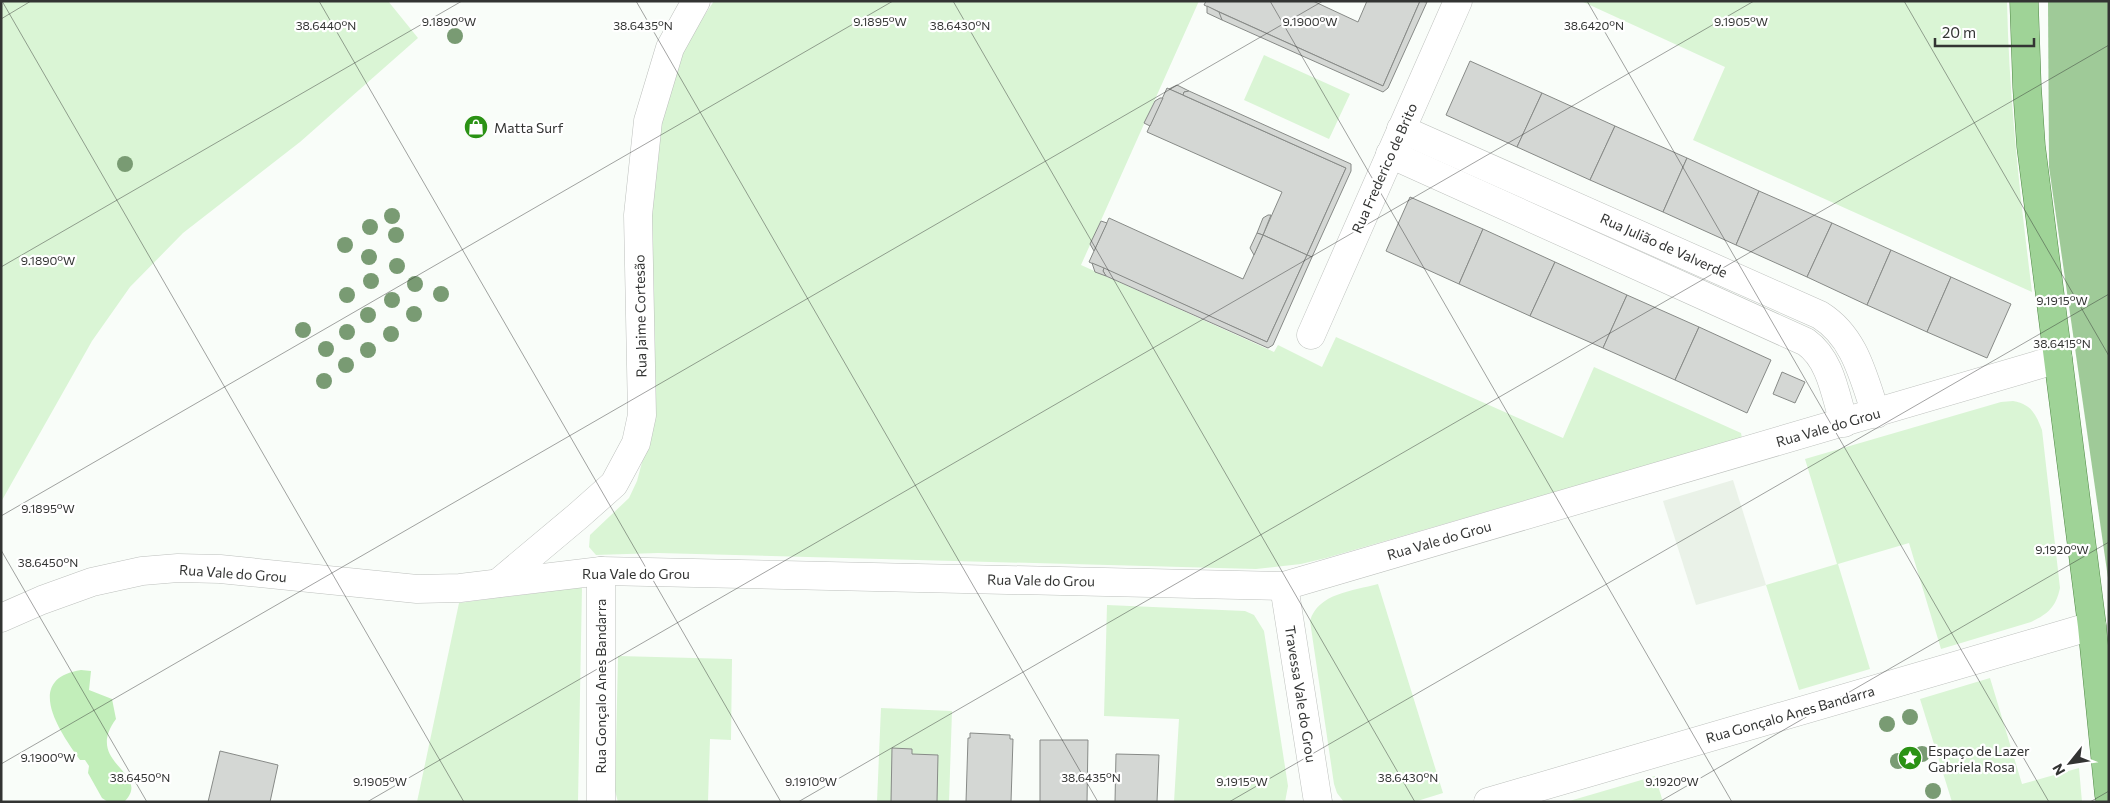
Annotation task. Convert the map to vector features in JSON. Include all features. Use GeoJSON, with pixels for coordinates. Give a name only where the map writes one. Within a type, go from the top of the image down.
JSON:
{"type":"FeatureCollection","features":[{"type":"Feature","properties":{"kind":"main road"},"geometry":{"type":"LineString","coordinates":[[2024,1],[2027,87],[2032,146],[2092,626],[2109,795]]}},
{"type":"Feature","properties":{"kind":"street","name":"Rua Jaime Cortesão"},"geometry":{"type":"LineString","coordinates":[[498,583],[614,484],[636,443],[642,415],[638,215],[648,121],[670,48],[696,1]]}},
{"type":"Feature","properties":{"kind":"street","name":"Rua Frederico de Brito"},"geometry":{"type":"LineString","coordinates":[[1311,335],[1458,1]]}},
{"type":"Feature","properties":{"kind":"street","name":"Rua Julião de Valverde"},"geometry":{"type":"LineString","coordinates":[[1402,129],[1820,314],[1833,323],[1852,348],[1876,414]]}},
{"type":"Feature","properties":{"kind":"street"},"geometry":{"type":"LineString","coordinates":[[1390,154],[1806,342],[1823,359],[1844,423]]}},
{"type":"Feature","properties":{"kind":"street","name":"Rua Vale do Grou"},"geometry":{"type":"LineString","coordinates":[[1,618],[42,600],[92,582],[142,571],[178,568],[220,569],[417,589],[460,588],[601,571],[1284,586],[1876,414],[2058,359]]}},
{"type":"Feature","properties":{"kind":"street","name":"Rua Gonçalo Anes Bandarra"},"geometry":{"type":"LineString","coordinates":[[601,571],[601,802]]}},
{"type":"Feature","properties":{"kind":"street","name":"Travessa Vale do Grou"},"geometry":{"type":"LineString","coordinates":[[1284,586],[1318,802]]}},
{"type":"Feature","properties":{"kind":"street","name":"Rua Gonçalo Anes Bandarra"},"geometry":{"type":"LineString","coordinates":[[1488,802],[2092,626]]}},
{"type":"Feature","properties":{"kind":"shaded area"},"geometry":{"type":"Polygon","coordinates":[[[1,1],[388,1],[418,38],[300,142],[183,233],[130,287],[92,341],[1,502],[1,1]]]}},
{"type":"Feature","properties":{"kind":"shaded area"},"geometry":{"type":"Polygon","coordinates":[[[714,1],[1199,1],[1081,265],[1274,352],[1278,345],[1322,367],[1336,337],[1563,438],[1594,367],[1741,433],[1742,438],[1326,558],[1301,564],[1256,569],[658,553],[596,555],[589,547],[590,535],[629,498],[637,481],[644,455],[646,252],[655,130],[686,43],[714,1]]]}},
{"type":"Feature","properties":{"kind":"shaded area"},"geometry":{"type":"Polygon","coordinates":[[[1581,1],[2007,1],[2019,183],[2032,292],[1693,140],[1725,67],[1581,1]]]}},
{"type":"Feature","properties":{"kind":"shaded area"},"geometry":{"type":"Polygon","coordinates":[[[2048,1],[2109,1],[2109,585],[2049,167],[2048,1]]]}},
{"type":"Feature","properties":{"kind":"shaded area"},"geometry":{"type":"Polygon","coordinates":[[[1264,55],[1350,94],[1329,139],[1244,100],[1264,55]]]}},
{"type":"Feature","properties":{"kind":"shaded area"},"geometry":{"type":"Polygon","coordinates":[[[2013,401],[2029,407],[2042,430],[2060,588],[2054,605],[2047,613],[2031,622],[1941,649],[1909,543],[1838,564],[1870,669],[1799,690],[1766,585],[1837,564],[1805,459],[2001,402],[2013,401]]]}},
{"type":"Feature","properties":{"kind":"shaded area"},"geometry":{"type":"Polygon","coordinates":[[[1733,480],[1766,585],[1696,605],[1663,501],[1733,480]]]}},
{"type":"Feature","properties":{"kind":"shaded area"},"geometry":{"type":"Polygon","coordinates":[[[1378,584],[1443,793],[1414,802],[1344,802],[1337,793],[1334,784],[1310,621],[1320,604],[1328,599],[1348,591],[1378,584]]]}},
{"type":"Feature","properties":{"kind":"shaded area"},"geometry":{"type":"Polygon","coordinates":[[[582,587],[578,802],[417,802],[459,603],[582,587]]]}},
{"type":"Feature","properties":{"kind":"shaded area"},"geometry":{"type":"Polygon","coordinates":[[[1107,605],[1245,611],[1254,615],[1264,631],[1288,786],[1285,802],[1174,802],[1179,719],[1104,716],[1107,605]]]}},
{"type":"Feature","properties":{"kind":"shaded area"},"geometry":{"type":"Polygon","coordinates":[[[618,656],[732,659],[731,740],[710,739],[708,802],[618,802],[615,791],[618,656]]]}},
{"type":"Feature","properties":{"kind":"shaded area"},"geometry":{"type":"Polygon","coordinates":[[[81,670],[91,671],[89,690],[112,699],[116,719],[108,734],[107,747],[111,757],[130,782],[131,791],[125,801],[108,802],[102,798],[88,773],[89,766],[85,760],[80,760],[72,748],[56,722],[51,708],[50,695],[54,684],[63,675],[81,670]]]}},
{"type":"Feature","properties":{"kind":"shaded area"},"geometry":{"type":"Polygon","coordinates":[[[1990,678],[2022,784],[2079,768],[2082,802],[1952,802],[1920,699],[1990,678]]]}},
{"type":"Feature","properties":{"kind":"shaded area"},"geometry":{"type":"Polygon","coordinates":[[[881,708],[952,711],[949,802],[877,802],[881,708]]]}},
{"type":"Feature","properties":{"kind":"shaded area"},"geometry":{"type":"Polygon","coordinates":[[[1655,776],[1663,802],[1566,802],[1655,776]]]}},
{"type":"Feature","properties":{"kind":"building"},"geometry":{"type":"Polygon","coordinates":[[[1206,1],[1313,1],[1358,22],[1367,1],[1420,1],[1383,86],[1204,5],[1206,1]]]}},
{"type":"Feature","properties":{"kind":"building"},"geometry":{"type":"Polygon","coordinates":[[[1420,1],[1427,2],[1388,88],[1383,92],[1222,20],[1219,15],[1219,12],[1383,86],[1420,1]]]}},
{"type":"Feature","properties":{"kind":"building"},"geometry":{"type":"Polygon","coordinates":[[[1207,6],[1219,12],[1222,20],[1207,13],[1207,6]]]}},
{"type":"Feature","properties":{"kind":"building"},"geometry":{"type":"Polygon","coordinates":[[[1470,61],[1542,93],[1517,147],[1446,115],[1470,61]]]}},
{"type":"Feature","properties":{"kind":"building"},"geometry":{"type":"Polygon","coordinates":[[[1177,85],[1189,91],[1184,92],[1183,95],[1169,89],[1177,85]]]}},
{"type":"Feature","properties":{"kind":"building"},"geometry":{"type":"Polygon","coordinates":[[[1167,88],[1346,168],[1307,255],[1263,235],[1282,192],[1147,132],[1167,88]]]}},
{"type":"Feature","properties":{"kind":"building"},"geometry":{"type":"Polygon","coordinates":[[[1189,91],[1351,164],[1351,171],[1312,257],[1307,255],[1346,168],[1183,95],[1184,92],[1189,91]]]}},
{"type":"Feature","properties":{"kind":"building"},"geometry":{"type":"Polygon","coordinates":[[[1542,93],[1615,126],[1590,180],[1517,147],[1542,93]]]}},
{"type":"Feature","properties":{"kind":"building"},"geometry":{"type":"Polygon","coordinates":[[[1163,98],[1150,126],[1144,123],[1155,101],[1163,98]]]}},
{"type":"Feature","properties":{"kind":"building"},"geometry":{"type":"Polygon","coordinates":[[[1615,126],[1687,158],[1663,212],[1590,180],[1615,126]]]}},
{"type":"Feature","properties":{"kind":"building"},"geometry":{"type":"Polygon","coordinates":[[[1687,158],[1759,191],[1736,245],[1663,212],[1687,158]]]}},
{"type":"Feature","properties":{"kind":"building"},"geometry":{"type":"Polygon","coordinates":[[[1759,191],[1832,223],[1807,277],[1736,245],[1759,191]]]}},
{"type":"Feature","properties":{"kind":"building"},"geometry":{"type":"Polygon","coordinates":[[[1410,197],[1483,229],[1459,284],[1386,251],[1410,197]]]}},
{"type":"Feature","properties":{"kind":"building"},"geometry":{"type":"Polygon","coordinates":[[[1271,215],[1263,235],[1257,233],[1263,218],[1271,215]]]}},
{"type":"Feature","properties":{"kind":"building"},"geometry":{"type":"Polygon","coordinates":[[[1109,218],[1243,279],[1263,235],[1307,255],[1267,342],[1089,262],[1109,218]]]}},
{"type":"Feature","properties":{"kind":"building"},"geometry":{"type":"Polygon","coordinates":[[[1101,221],[1107,223],[1094,251],[1090,244],[1101,221]]]}},
{"type":"Feature","properties":{"kind":"building"},"geometry":{"type":"Polygon","coordinates":[[[1832,223],[1891,250],[1867,305],[1807,277],[1832,223]]]}},
{"type":"Feature","properties":{"kind":"building"},"geometry":{"type":"Polygon","coordinates":[[[1483,229],[1555,262],[1530,316],[1459,284],[1483,229]]]}},
{"type":"Feature","properties":{"kind":"building"},"geometry":{"type":"Polygon","coordinates":[[[1257,233],[1263,235],[1254,255],[1250,248],[1257,233]]]}},
{"type":"Feature","properties":{"kind":"building"},"geometry":{"type":"Polygon","coordinates":[[[1891,250],[1951,277],[1927,332],[1867,305],[1891,250]]]}},
{"type":"Feature","properties":{"kind":"building"},"geometry":{"type":"Polygon","coordinates":[[[1307,255],[1312,257],[1273,345],[1268,348],[1106,276],[1103,271],[1104,268],[1267,342],[1307,255]]]}},
{"type":"Feature","properties":{"kind":"building"},"geometry":{"type":"Polygon","coordinates":[[[1555,262],[1627,295],[1603,348],[1530,316],[1555,262]]]}},
{"type":"Feature","properties":{"kind":"building"},"geometry":{"type":"Polygon","coordinates":[[[1092,263],[1104,268],[1103,271],[1106,276],[1095,272],[1092,263]]]}},
{"type":"Feature","properties":{"kind":"building"},"geometry":{"type":"Polygon","coordinates":[[[1951,277],[2011,304],[1987,358],[1927,332],[1951,277]]]}},
{"type":"Feature","properties":{"kind":"building"},"geometry":{"type":"Polygon","coordinates":[[[1627,295],[1699,327],[1675,380],[1603,348],[1627,295]]]}},
{"type":"Feature","properties":{"kind":"building"},"geometry":{"type":"Polygon","coordinates":[[[1699,327],[1771,360],[1747,413],[1675,380],[1699,327]]]}},
{"type":"Feature","properties":{"kind":"building"},"geometry":{"type":"Polygon","coordinates":[[[1782,372],[1805,382],[1795,403],[1773,394],[1782,372]]]}},
{"type":"Feature","properties":{"kind":"building"},"geometry":{"type":"Polygon","coordinates":[[[970,733],[1010,735],[1010,739],[1013,739],[1011,802],[966,802],[968,738],[970,738],[970,733]]]}},
{"type":"Feature","properties":{"kind":"building"},"geometry":{"type":"Polygon","coordinates":[[[1040,740],[1088,740],[1087,802],[1040,802],[1040,740]]]}},
{"type":"Feature","properties":{"kind":"building"},"geometry":{"type":"Polygon","coordinates":[[[892,748],[912,749],[912,754],[938,755],[937,802],[891,802],[892,748]]]}},
{"type":"Feature","properties":{"kind":"building"},"geometry":{"type":"Polygon","coordinates":[[[220,751],[278,765],[270,802],[208,802],[220,751]]]}},
{"type":"Feature","properties":{"kind":"building"},"geometry":{"type":"Polygon","coordinates":[[[1116,754],[1159,755],[1157,802],[1115,802],[1116,754]]]}},
{"type":"Feature","properties":{"kind":"place","name":"Matta Surf"},"geometry":{"type":"Point","coordinates":[476,127]}},
{"type":"Feature","properties":{"kind":"place","name":"Espaço de Lazer Gabriela Rosa"},"geometry":{"type":"Point","coordinates":[1910,758]}}]}
